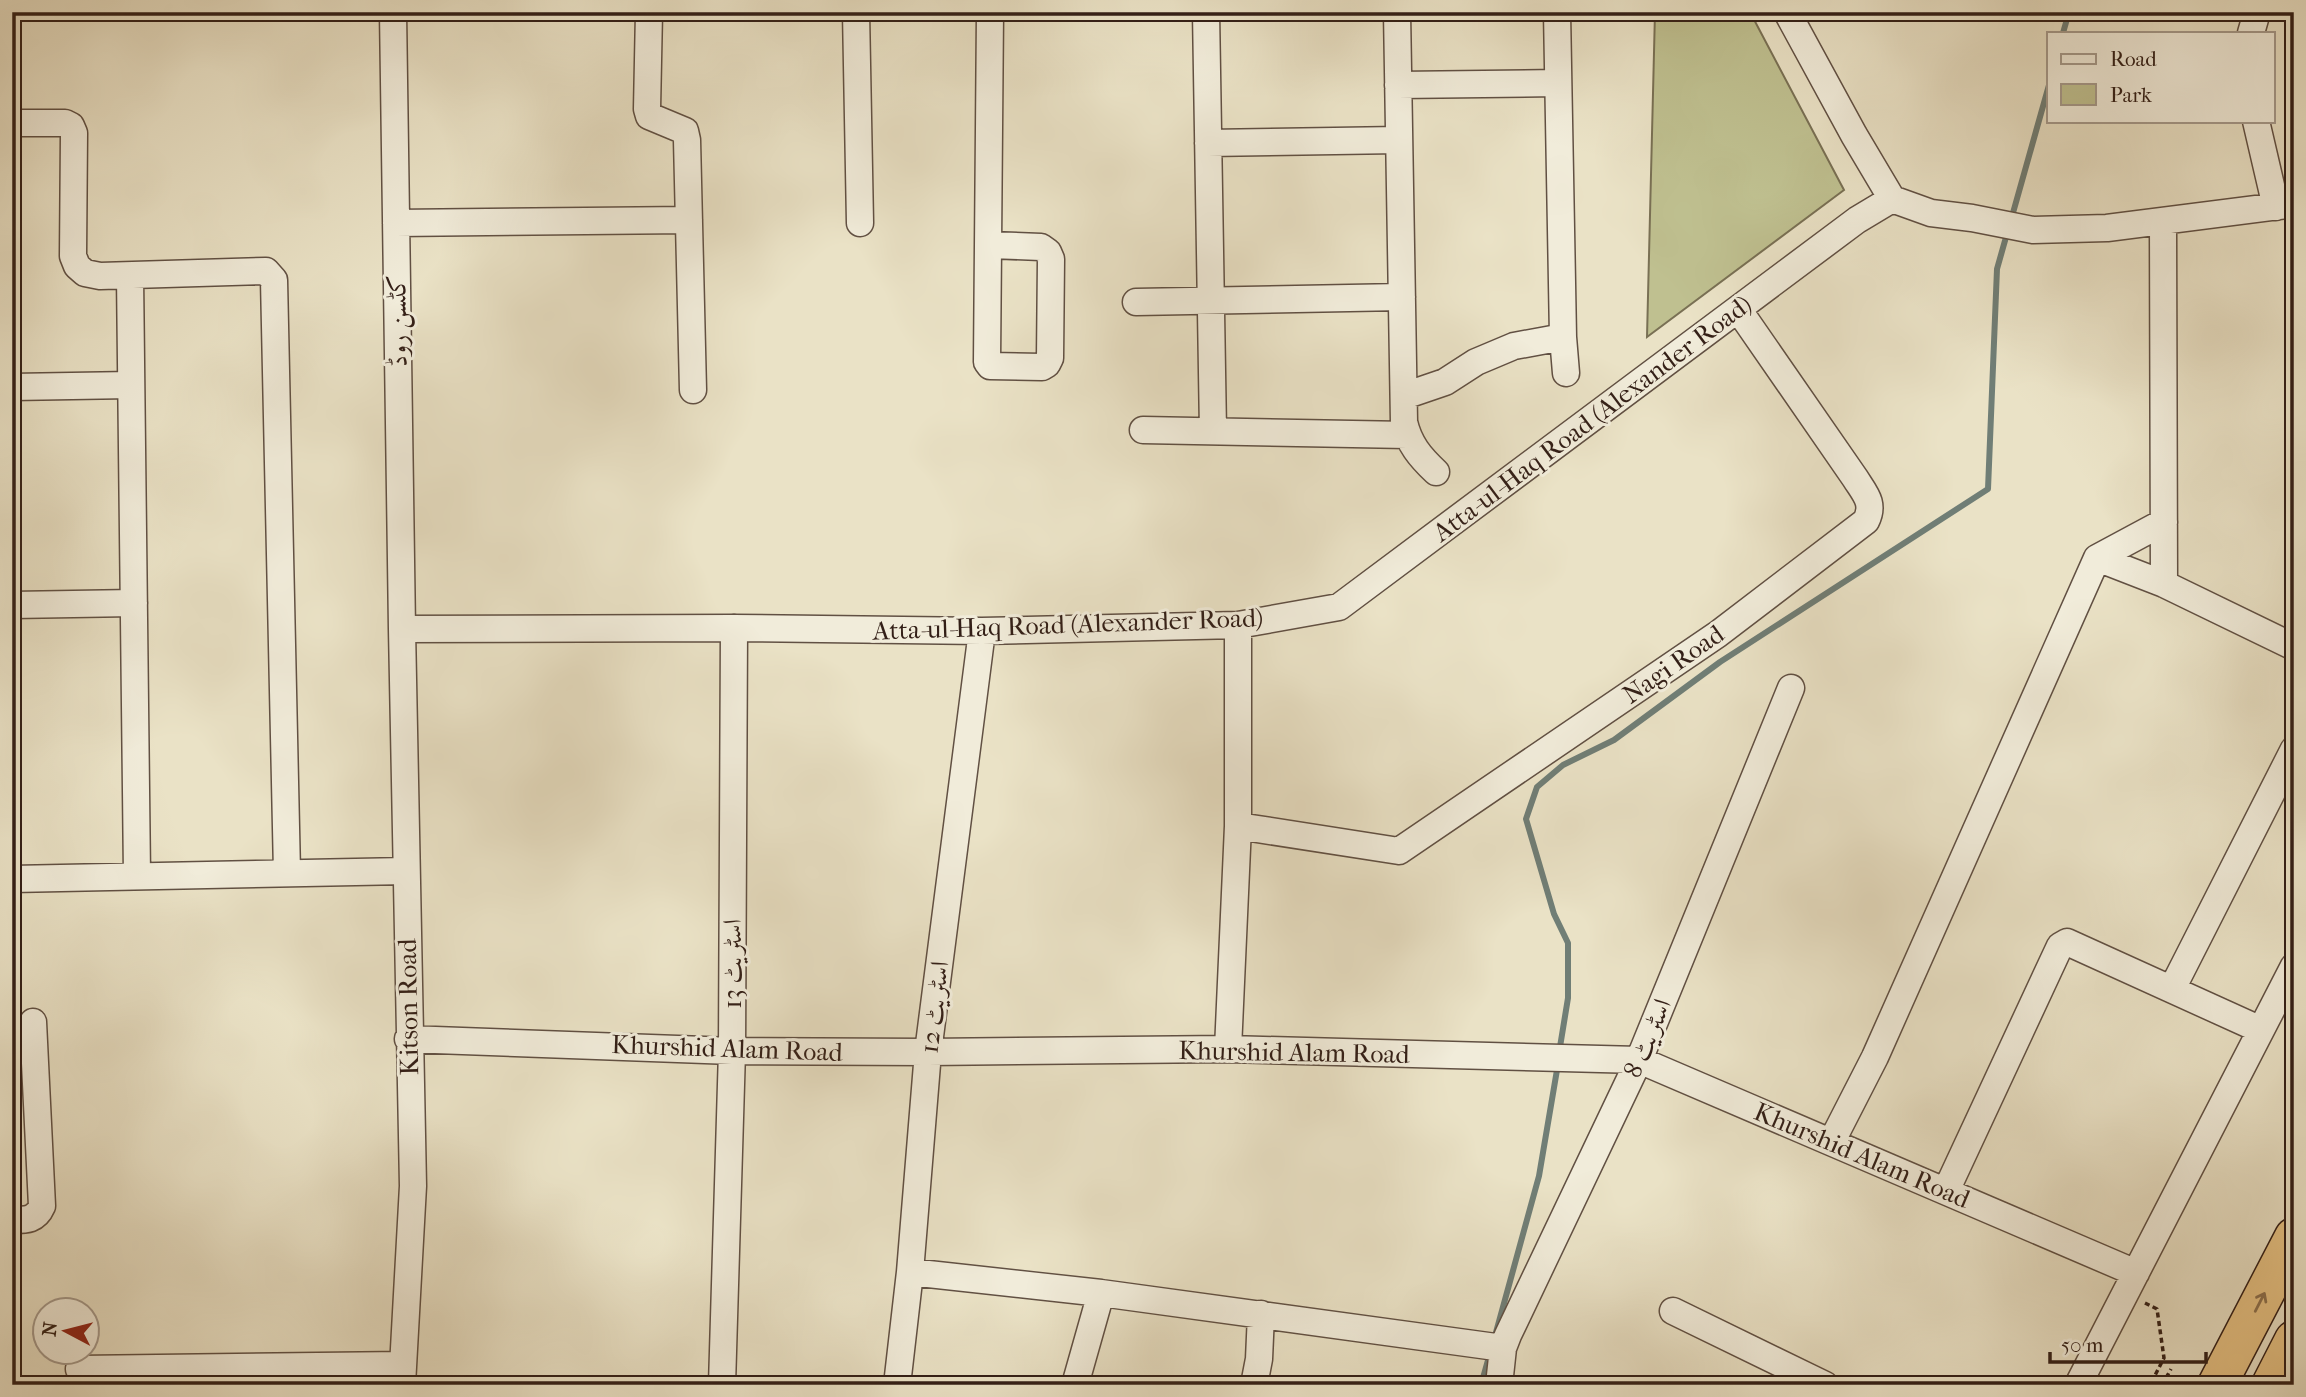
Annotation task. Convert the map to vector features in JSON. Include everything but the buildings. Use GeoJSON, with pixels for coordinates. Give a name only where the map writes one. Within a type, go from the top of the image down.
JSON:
{"type":"FeatureCollection","features":[{"type":"Feature","properties":{"kind":"highway"},"geometry":{"type":"LineString","coordinates":[[2217,1385],[2294,1237]]}},
{"type":"Feature","properties":{"kind":"highway"},"geometry":{"type":"LineString","coordinates":[[2271,1385],[2294,1340]]}},
{"type":"Feature","properties":{"kind":"street","name":"کٹسن روڈ"},"geometry":{"type":"LineString","coordinates":[[393,12],[401,629]]}},
{"type":"Feature","properties":{"kind":"street"},"geometry":{"type":"LineString","coordinates":[[649,12],[649,116],[685,131],[687,140],[693,390]]}},
{"type":"Feature","properties":{"kind":"street"},"geometry":{"type":"LineString","coordinates":[[856,12],[860,223]]}},
{"type":"Feature","properties":{"kind":"street"},"geometry":{"type":"LineString","coordinates":[[989,245],[1041,247],[1048,252],[1051,259],[1050,358],[1042,367],[990,366],[987,362],[990,12]]}},
{"type":"Feature","properties":{"kind":"street"},"geometry":{"type":"LineString","coordinates":[[1206,12],[1213,431]]}},
{"type":"Feature","properties":{"kind":"street"},"geometry":{"type":"LineString","coordinates":[[1396,12],[1407,435],[1419,456],[1436,472]]}},
{"type":"Feature","properties":{"kind":"street"},"geometry":{"type":"LineString","coordinates":[[1556,12],[1566,373]]}},
{"type":"Feature","properties":{"kind":"street"},"geometry":{"type":"LineString","coordinates":[[1787,12],[1892,199],[1931,213],[2033,230],[2108,228],[2285,205],[2256,122]]}},
{"type":"Feature","properties":{"kind":"street"},"geometry":{"type":"LineString","coordinates":[[2251,32],[2257,12]]}},
{"type":"Feature","properties":{"kind":"street"},"geometry":{"type":"LineString","coordinates":[[1398,85],[1558,83]]}},
{"type":"Feature","properties":{"kind":"street"},"geometry":{"type":"LineString","coordinates":[[12,123],[65,123],[71,126],[74,133],[73,256],[77,266],[85,273],[130,276],[267,271],[274,280],[286,873]]}},
{"type":"Feature","properties":{"kind":"street"},"geometry":{"type":"LineString","coordinates":[[1208,143],[1399,140]]}},
{"type":"Feature","properties":{"kind":"street","name":"Atta-ul-Haq Road (Alexander Road)"},"geometry":{"type":"LineString","coordinates":[[401,629],[734,628],[982,631],[1238,625],[1339,607],[1857,220],[1892,199]]}},
{"type":"Feature","properties":{"kind":"street"},"geometry":{"type":"LineString","coordinates":[[396,223],[689,220]]}},
{"type":"Feature","properties":{"kind":"street"},"geometry":{"type":"LineString","coordinates":[[2163,222],[2164,584]]}},
{"type":"Feature","properties":{"kind":"street"},"geometry":{"type":"LineString","coordinates":[[130,276],[137,876]]}},
{"type":"Feature","properties":{"kind":"street"},"geometry":{"type":"LineString","coordinates":[[1136,302],[1402,297]]}},
{"type":"Feature","properties":{"kind":"street","name":"Nagi Road"},"geometry":{"type":"LineString","coordinates":[[1238,826],[1399,851],[1718,634],[1866,521],[1871,511],[1869,501],[1738,309]]}},
{"type":"Feature","properties":{"kind":"street"},"geometry":{"type":"LineString","coordinates":[[1404,396],[1445,382],[1476,362],[1514,346],[1563,337]]}},
{"type":"Feature","properties":{"kind":"street"},"geometry":{"type":"LineString","coordinates":[[12,387],[131,385]]}},
{"type":"Feature","properties":{"kind":"street"},"geometry":{"type":"LineString","coordinates":[[1143,430],[1407,435]]}},
{"type":"Feature","properties":{"kind":"street"},"geometry":{"type":"LineString","coordinates":[[1832,1141],[1875,1057],[2097,558],[2164,522]]}},
{"type":"Feature","properties":{"kind":"street"},"geometry":{"type":"LineString","coordinates":[[2097,558],[2164,584],[2294,647]]}},
{"type":"Feature","properties":{"kind":"street"},"geometry":{"type":"LineString","coordinates":[[12,605],[134,603]]}},
{"type":"Feature","properties":{"kind":"street"},"geometry":{"type":"LineString","coordinates":[[1228,1049],[1238,826],[1238,625]]}},
{"type":"Feature","properties":{"kind":"street","name":"اسٹریٹ 13"},"geometry":{"type":"LineString","coordinates":[[722,1385],[732,1051],[734,628]]}},
{"type":"Feature","properties":{"kind":"street","name":"Kitson Road"},"geometry":{"type":"LineString","coordinates":[[401,629],[413,1186],[403,1375]]}},
{"type":"Feature","properties":{"kind":"street","name":"اسٹریٹ 12"},"geometry":{"type":"LineString","coordinates":[[897,1385],[910,1272],[928,1052],[982,631]]}},
{"type":"Feature","properties":{"kind":"street","name":"اسٹریٹ 8"},"geometry":{"type":"LineString","coordinates":[[1499,1385],[1493,1346],[1530,1286],[1639,1060],[1791,688]]}},
{"type":"Feature","properties":{"kind":"street"},"geometry":{"type":"LineString","coordinates":[[2172,989],[2294,749]]}},
{"type":"Feature","properties":{"kind":"street"},"geometry":{"type":"LineString","coordinates":[[12,879],[406,871]]}},
{"type":"Feature","properties":{"kind":"street"},"geometry":{"type":"LineString","coordinates":[[1946,1191],[2060,946],[2067,942],[2261,1030]]}},
{"type":"Feature","properties":{"kind":"street"},"geometry":{"type":"LineString","coordinates":[[2078,1385],[2294,966]]}},
{"type":"Feature","properties":{"kind":"street"},"geometry":{"type":"LineString","coordinates":[[12,1220],[29,1220],[35,1217],[42,1206],[33,1022]]}},
{"type":"Feature","properties":{"kind":"street","name":"Khurshid Alam Road"},"geometry":{"type":"LineString","coordinates":[[408,1039],[732,1051],[1228,1049],[1639,1060],[1946,1191],[2131,1282]]}},
{"type":"Feature","properties":{"kind":"street"},"geometry":{"type":"LineString","coordinates":[[910,1272],[1101,1293],[1493,1346]]}},
{"type":"Feature","properties":{"kind":"street"},"geometry":{"type":"LineString","coordinates":[[1074,1385],[1101,1293]]}},
{"type":"Feature","properties":{"kind":"street"},"geometry":{"type":"LineString","coordinates":[[1673,1311],[1825,1385]]}},
{"type":"Feature","properties":{"kind":"street"},"geometry":{"type":"LineString","coordinates":[[1254,1385],[1259,1359],[1261,1314]]}},
{"type":"Feature","properties":{"kind":"street"},"geometry":{"type":"LineString","coordinates":[[79,1369],[181,1376],[403,1375]]}},
{"type":"Feature","properties":{"kind":"path"},"geometry":{"type":"LineString","coordinates":[[2131,1282],[2157,1309],[2164,1358],[2150,1385]]}},
{"type":"Feature","properties":{"kind":"path"},"geometry":{"type":"LineString","coordinates":[[2162,1385],[2171,1368]]}},
{"type":"Feature","properties":{"kind":"green space"},"geometry":{"type":"Polygon","coordinates":[[[1655,12],[1750,12],[1844,190],[1647,337],[1655,12]]]}},
{"type":"Feature","properties":{"kind":"waterway"},"geometry":{"type":"LineString","coordinates":[[2063,32],[2069,12]]}},
{"type":"Feature","properties":{"kind":"waterway"},"geometry":{"type":"LineString","coordinates":[[2011,220],[2047,92]]}},
{"type":"Feature","properties":{"kind":"waterway"},"geometry":{"type":"LineString","coordinates":[[1559,1053],[1568,998],[1568,943],[1554,914],[1526,819],[1537,787],[1563,765],[1614,740],[1720,662],[1988,489],[1997,269],[2008,230]]}},
{"type":"Feature","properties":{"kind":"waterway"},"geometry":{"type":"LineString","coordinates":[[1495,1336],[1539,1176],[1558,1064]]}},
{"type":"Feature","properties":{"kind":"waterway"},"geometry":{"type":"LineString","coordinates":[[1481,1385],[1490,1353]]}}]}
